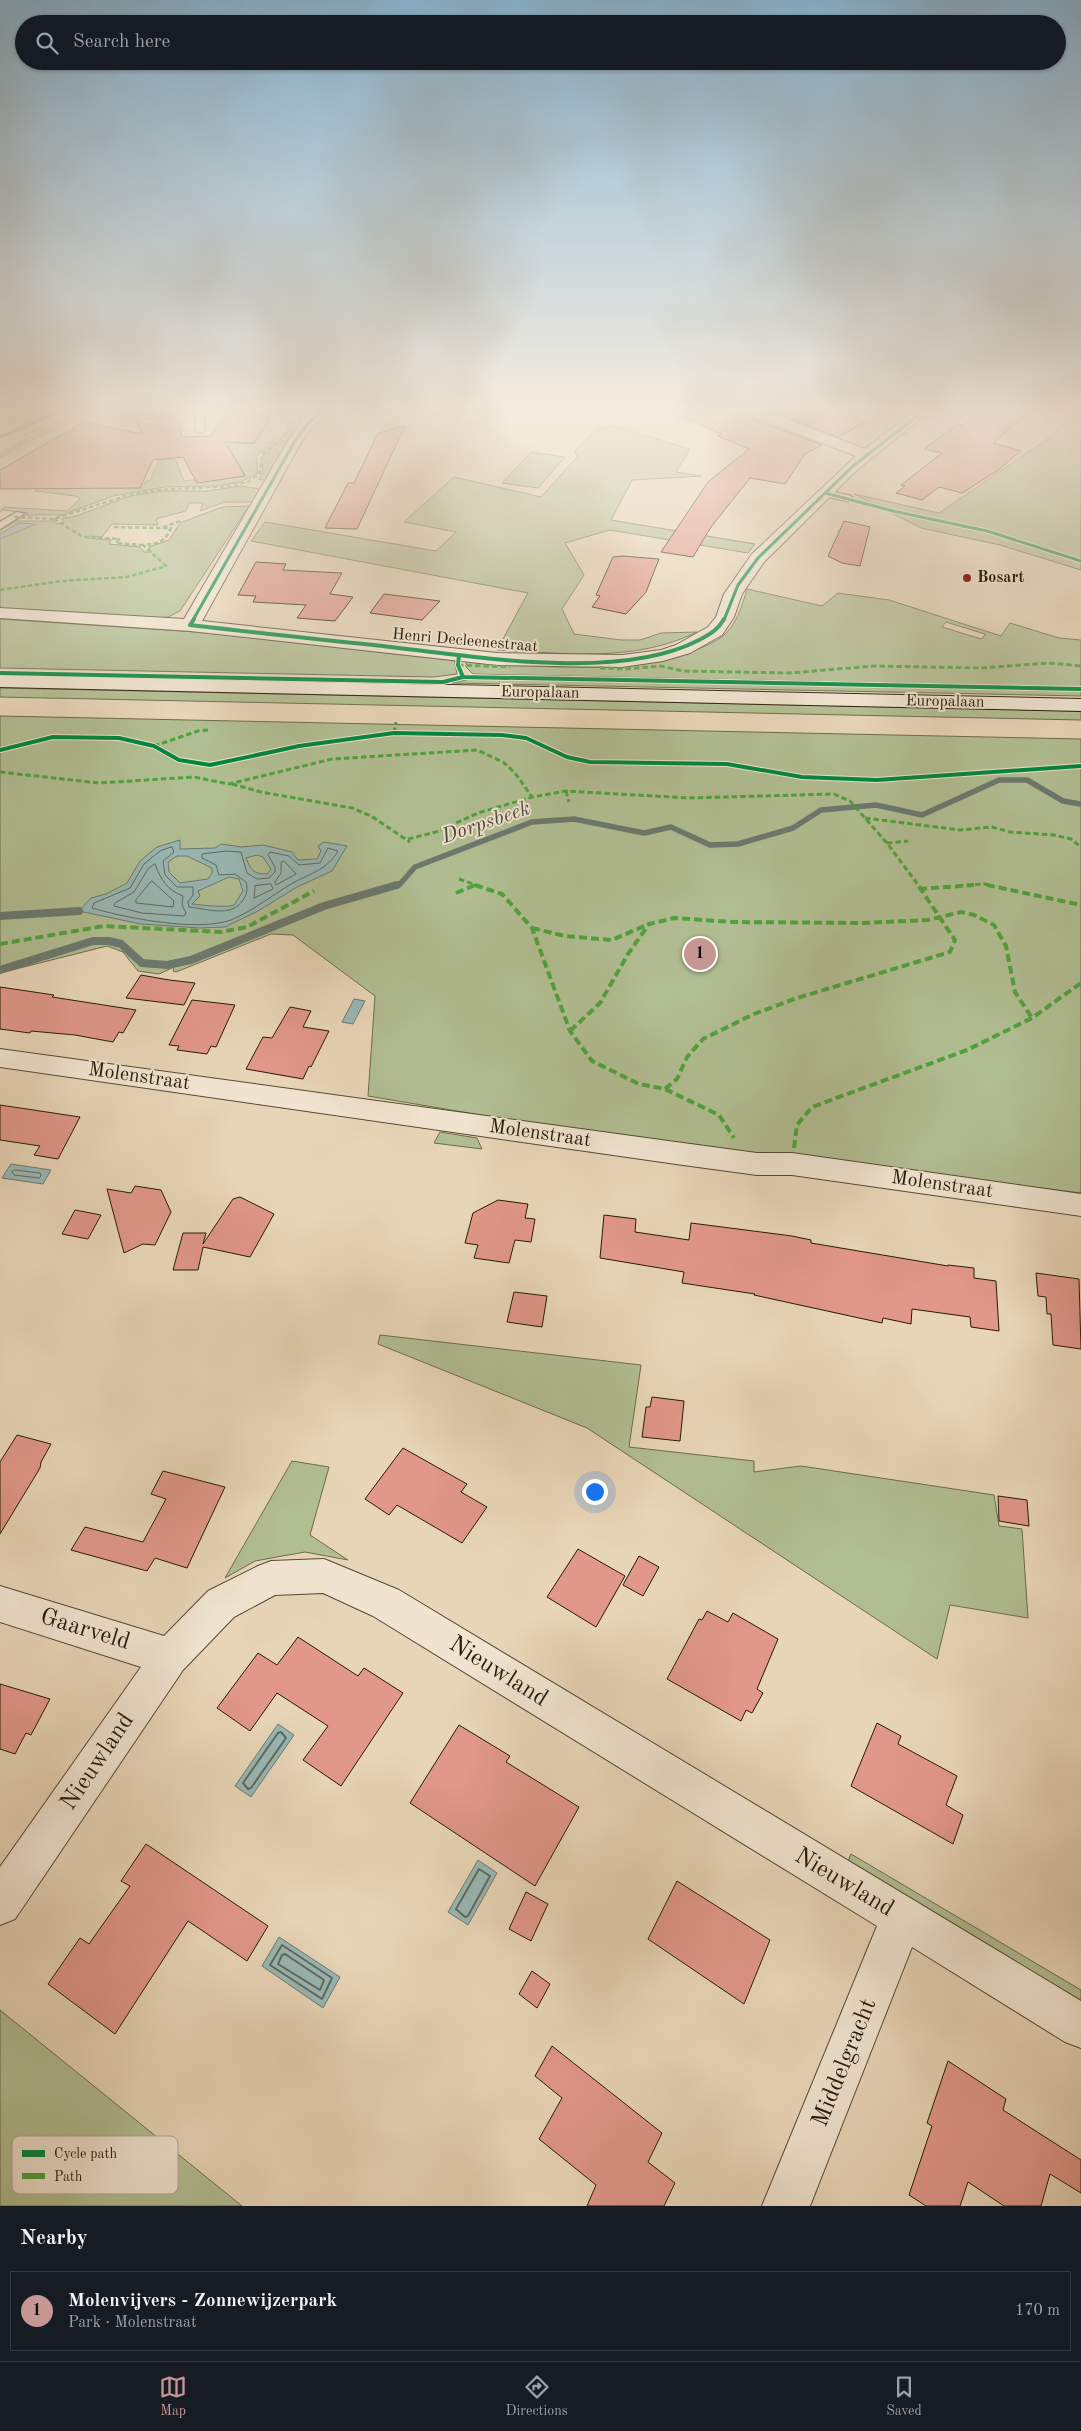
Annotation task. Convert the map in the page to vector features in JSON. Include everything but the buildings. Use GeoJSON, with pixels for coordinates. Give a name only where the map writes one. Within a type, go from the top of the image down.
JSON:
{"type":"FeatureCollection","features":[{"type":"Feature","properties":{"kind":"street"},"geometry":{"type":"LineString","coordinates":[[190,626],[254,513]]}},
{"type":"Feature","properties":{"kind":"street","name":"Henri Decleenestraat"},"geometry":{"type":"LineString","coordinates":[[0,613],[190,626],[497,659],[604,661],[663,655],[682,649],[715,631],[725,617],[733,594],[748,570],[805,513]]}},
{"type":"Feature","properties":{"kind":"street","name":"Europalaan"},"geometry":{"type":"LineString","coordinates":[[0,681],[1081,705]]}},
{"type":"Feature","properties":{"kind":"street","name":"Molenstraat"},"geometry":{"type":"LineString","coordinates":[[0,1058],[683,1154],[757,1164],[792,1164],[1081,1205]]}},
{"type":"Feature","properties":{"kind":"street","name":"Nieuwland"},"geometry":{"type":"LineString","coordinates":[[0,1904],[170,1657],[221,1604],[271,1578],[324,1576],[386,1603],[1081,2026]]}},
{"type":"Feature","properties":{"kind":"street","name":"Gaarveld"},"geometry":{"type":"LineString","coordinates":[[0,1604],[170,1657]]}},
{"type":"Feature","properties":{"kind":"street","name":"Middelgracht"},"geometry":{"type":"LineString","coordinates":[[786,2206],[823,2119],[902,1918]]}},
{"type":"Feature","properties":{"kind":"lane"},"geometry":{"type":"LineString","coordinates":[[0,526],[20,514]]}},
{"type":"Feature","properties":{"kind":"green space"},"geometry":{"type":"Polygon","coordinates":[[[28,513],[68,513],[62,515],[26,515],[28,513]]]}},
{"type":"Feature","properties":{"kind":"green space"},"geometry":{"type":"Polygon","coordinates":[[[84,513],[178,513],[159,518],[156,520],[158,525],[112,524],[102,537],[89,536],[87,538],[111,540],[109,544],[140,547],[144,552],[151,552],[149,547],[169,540],[180,523],[206,513],[244,513],[180,611],[168,617],[145,619],[0,610],[0,530],[16,521],[53,521],[57,524],[64,522],[61,519],[84,513]]]}},
{"type":"Feature","properties":{"kind":"green space"},"geometry":{"type":"Polygon","coordinates":[[[414,513],[615,513],[611,520],[755,544],[748,553],[610,530],[565,543],[584,575],[562,609],[574,634],[621,640],[640,640],[661,633],[697,632],[673,642],[649,648],[599,654],[574,654],[497,650],[528,593],[251,541],[265,522],[436,551],[456,532],[404,522],[414,513]]]}},
{"type":"Feature","properties":{"kind":"green space"},"geometry":{"type":"Polygon","coordinates":[[[891,513],[1081,513],[1081,570],[1000,545],[921,528],[891,513]]]}},
{"type":"Feature","properties":{"kind":"green space"},"geometry":{"type":"Polygon","coordinates":[[[747,589],[822,606],[838,593],[889,600],[1001,636],[1010,623],[1059,638],[1081,640],[1081,687],[473,674],[466,667],[466,661],[548,667],[602,667],[656,661],[682,654],[708,645],[728,631],[741,608],[747,589]],[[946,622],[942,627],[981,639],[985,634],[946,622]]]}},
{"type":"Feature","properties":{"kind":"green space"},"geometry":{"type":"Polygon","coordinates":[[[0,619],[196,632],[454,658],[457,674],[433,677],[0,668],[0,619]]]}},
{"type":"Feature","properties":{"kind":"green space"},"geometry":{"type":"Polygon","coordinates":[[[470,679],[1081,690],[1081,696],[452,683],[470,679]]]}},
{"type":"Feature","properties":{"kind":"green space"},"geometry":{"type":"Polygon","coordinates":[[[0,688],[1081,711],[1081,720],[0,697],[0,688]]]}},
{"type":"Feature","properties":{"kind":"green space"},"geometry":{"type":"Polygon","coordinates":[[[0,716],[1081,739],[1081,1193],[873,1167],[767,1158],[546,1126],[368,1096],[375,996],[293,935],[271,934],[176,972],[173,971],[174,967],[159,974],[138,971],[123,952],[107,946],[0,973],[0,716]]]}},
{"type":"Feature","properties":{"kind":"green space"},"geometry":{"type":"Polygon","coordinates":[[[440,1132],[477,1138],[482,1149],[434,1143],[440,1132]]]}},
{"type":"Feature","properties":{"kind":"green space"},"geometry":{"type":"Polygon","coordinates":[[[380,1335],[641,1365],[629,1447],[754,1461],[754,1472],[801,1466],[994,1495],[999,1526],[1022,1529],[1028,1618],[950,1605],[937,1659],[587,1428],[378,1344],[380,1335]]]}},
{"type":"Feature","properties":{"kind":"green space"},"geometry":{"type":"Polygon","coordinates":[[[292,1461],[329,1467],[310,1535],[348,1560],[305,1552],[255,1561],[225,1578],[292,1461]]]}},
{"type":"Feature","properties":{"kind":"green space"},"geometry":{"type":"Polygon","coordinates":[[[851,1854],[1081,1990],[1081,2002],[848,1861],[851,1854]]]}},
{"type":"Feature","properties":{"kind":"green space"},"geometry":{"type":"Polygon","coordinates":[[[0,2010],[156,2136],[12,2136],[12,2194],[178,2194],[178,2154],[242,2206],[0,2206],[0,2010]]]}},
{"type":"Feature","properties":{"kind":"water"},"geometry":{"type":"Polygon","coordinates":[[[19,523],[36,524],[0,539],[0,534],[19,523]]]}},
{"type":"Feature","properties":{"kind":"water"},"geometry":{"type":"Polygon","coordinates":[[[180,840],[180,849],[215,848],[221,844],[242,847],[263,845],[292,852],[298,860],[317,859],[321,851],[318,846],[324,842],[347,846],[332,871],[297,887],[258,911],[225,927],[200,928],[141,924],[79,911],[91,898],[106,894],[127,883],[140,861],[157,847],[180,840]],[[257,855],[246,858],[249,866],[256,872],[267,874],[271,869],[263,857],[257,855]],[[177,856],[168,862],[169,872],[180,883],[208,879],[212,873],[212,868],[187,856],[177,856]],[[229,877],[198,891],[200,896],[192,904],[231,906],[234,905],[243,891],[239,879],[229,877]]]}},
{"type":"Feature","properties":{"kind":"water"},"geometry":{"type":"Polygon","coordinates":[[[354,999],[365,1001],[353,1024],[342,1022],[354,999]]]}},
{"type":"Feature","properties":{"kind":"water"},"geometry":{"type":"Polygon","coordinates":[[[11,1164],[51,1170],[43,1184],[2,1178],[11,1164]]]}},
{"type":"Feature","properties":{"kind":"water"},"geometry":{"type":"Polygon","coordinates":[[[278,1724],[294,1735],[251,1797],[235,1786],[278,1724]]]}},
{"type":"Feature","properties":{"kind":"water"},"geometry":{"type":"Polygon","coordinates":[[[478,1860],[497,1873],[468,1925],[448,1912],[478,1860]]]}},
{"type":"Feature","properties":{"kind":"water"},"geometry":{"type":"Polygon","coordinates":[[[279,1937],[340,1977],[323,2008],[262,1966],[279,1937]]]}},
{"type":"Feature","properties":{"kind":"waterway","name":"Dorpsbeek"},"geometry":{"type":"LineString","coordinates":[[393,886],[400,884],[415,867],[532,822],[574,819],[644,833],[671,827],[710,845],[738,844],[793,828],[821,810],[876,805],[922,815],[999,780],[1027,780],[1063,801],[1081,804]]}},
{"type":"Feature","properties":{"kind":"waterway","name":"Dorpsbeek"},"geometry":{"type":"LineString","coordinates":[[0,970],[93,941],[109,941],[121,944],[142,963],[167,965],[191,960],[324,906],[397,885]]}},
{"type":"Feature","properties":{"kind":"waterway"},"geometry":{"type":"LineString","coordinates":[[0,916],[79,911]]}},
{"type":"Feature","properties":{"kind":"marked path"},"geometry":{"type":"LineString","coordinates":[[14,517],[54,519],[73,513]]}},
{"type":"Feature","properties":{"kind":"marked path"},"geometry":{"type":"LineString","coordinates":[[54,519],[83,537],[119,539],[116,543],[143,545]]}},
{"type":"Feature","properties":{"kind":"marked path"},"geometry":{"type":"LineString","coordinates":[[114,527],[161,528],[183,520]]}},
{"type":"Feature","properties":{"kind":"marked path"},"geometry":{"type":"LineString","coordinates":[[0,590],[61,581],[127,577],[166,566],[143,545],[164,540],[171,528],[161,528]]}},
{"type":"Feature","properties":{"kind":"marked path"},"geometry":{"type":"LineString","coordinates":[[600,668],[625,669],[661,666],[682,671],[790,673],[874,666],[981,668],[1049,663],[1081,666]]}},
{"type":"Feature","properties":{"kind":"marked path"},"geometry":{"type":"LineString","coordinates":[[458,665],[510,667]]}},
{"type":"Feature","properties":{"kind":"marked path"},"geometry":{"type":"LineString","coordinates":[[394,733],[396,722]]}},
{"type":"Feature","properties":{"kind":"marked path"},"geometry":{"type":"LineString","coordinates":[[154,746],[198,731],[208,730]]}},
{"type":"Feature","properties":{"kind":"marked path"},"geometry":{"type":"LineString","coordinates":[[0,772],[67,781],[99,783],[194,777],[229,784],[332,759],[477,750],[503,762],[515,773],[532,797],[566,791],[689,798],[834,794],[850,801],[887,843],[942,918],[955,940],[950,952],[797,998],[754,1014],[703,1039],[687,1057],[677,1079],[665,1089]]}},
{"type":"Feature","properties":{"kind":"marked path"},"geometry":{"type":"LineString","coordinates":[[232,784],[261,792],[352,808],[371,816],[410,842]]}},
{"type":"Feature","properties":{"kind":"marked path"},"geometry":{"type":"LineString","coordinates":[[566,791],[569,802]]}},
{"type":"Feature","properties":{"kind":"marked path"},"geometry":{"type":"LineString","coordinates":[[408,839],[436,832],[478,813],[532,797]]}},
{"type":"Feature","properties":{"kind":"marked path"},"geometry":{"type":"LineString","coordinates":[[865,818],[960,830],[992,827],[1010,832],[1054,835],[1071,839],[1081,847]]}},
{"type":"Feature","properties":{"kind":"marked path"},"geometry":{"type":"LineString","coordinates":[[887,843],[908,841]]}},
{"type":"Feature","properties":{"kind":"marked path"},"geometry":{"type":"LineString","coordinates":[[459,879],[502,894],[532,928],[570,1031],[592,1061],[639,1084],[665,1089],[719,1115],[734,1138]]}},
{"type":"Feature","properties":{"kind":"marked path"},"geometry":{"type":"LineString","coordinates":[[919,889],[984,884],[1081,905]]}},
{"type":"Feature","properties":{"kind":"marked path"},"geometry":{"type":"LineString","coordinates":[[456,893],[475,885]]}},
{"type":"Feature","properties":{"kind":"marked path"},"geometry":{"type":"LineString","coordinates":[[0,944],[104,926],[189,932],[221,932],[247,927],[314,891]]}},
{"type":"Feature","properties":{"kind":"marked path"},"geometry":{"type":"LineString","coordinates":[[570,1031],[600,1003],[628,954],[649,924],[674,918],[733,922],[862,923],[928,920],[961,912],[974,915],[994,925],[1006,946],[1015,992],[1032,1018]]}},
{"type":"Feature","properties":{"kind":"marked path"},"geometry":{"type":"LineString","coordinates":[[532,928],[565,936],[612,940],[649,924]]}},
{"type":"Feature","properties":{"kind":"marked path"},"geometry":{"type":"LineString","coordinates":[[794,1148],[797,1125],[812,1107],[967,1050],[1032,1018],[1081,983]]}},
{"type":"Feature","properties":{"kind":"cycle path"},"geometry":{"type":"LineString","coordinates":[[254,513],[190,625],[505,660],[553,662],[601,662],[645,658],[684,648],[714,632],[724,620],[733,595],[747,571],[805,513]]}},
{"type":"Feature","properties":{"kind":"cycle path"},"geometry":{"type":"LineString","coordinates":[[902,513],[987,531],[1081,561]]}},
{"type":"Feature","properties":{"kind":"cycle path"},"geometry":{"type":"LineString","coordinates":[[459,655],[458,665],[463,677],[1081,689]]}},
{"type":"Feature","properties":{"kind":"cycle path"},"geometry":{"type":"LineString","coordinates":[[0,673],[443,682],[463,677]]}},
{"type":"Feature","properties":{"kind":"cycle path"},"geometry":{"type":"LineString","coordinates":[[0,750],[53,737],[119,738],[154,746],[179,760],[210,765],[299,746],[394,733],[502,735],[526,738],[567,757],[590,762],[727,764],[802,777],[877,780],[1081,766]]}},
{"type":"Feature","properties":{"kind":"place","name":"Bosart"},"geometry":{"type":"Point","coordinates":[967,578]}},
{"type":"Feature","properties":{"kind":"place","name":"Molenvijvers - Zonnewijzerpark"},"geometry":{"type":"Point","coordinates":[700,954]}}]}
